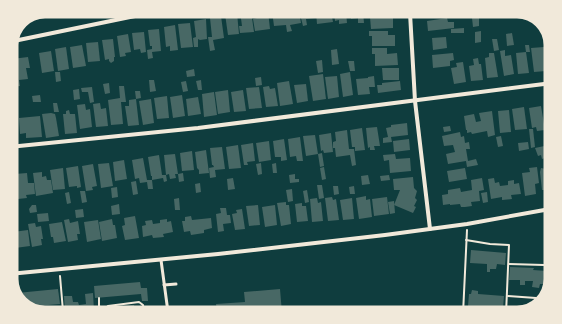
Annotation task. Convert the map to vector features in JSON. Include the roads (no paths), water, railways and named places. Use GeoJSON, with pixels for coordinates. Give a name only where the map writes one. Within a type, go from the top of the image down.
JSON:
{"type":"FeatureCollection","features":[{"type":"Feature","properties":{"kind":"street"},"geometry":{"type":"LineString","coordinates":[[16,41],[135,16]]}},
{"type":"Feature","properties":{"kind":"street"},"geometry":{"type":"LineString","coordinates":[[410,16],[415,101],[430,229]]}},
{"type":"Feature","properties":{"kind":"street"},"geometry":{"type":"LineString","coordinates":[[16,146],[198,128],[546,84]]}},
{"type":"Feature","properties":{"kind":"street"},"geometry":{"type":"LineString","coordinates":[[16,273],[218,254],[430,229],[546,210]]}},
{"type":"Feature","properties":{"kind":"street"},"geometry":{"type":"LineString","coordinates":[[546,234],[546,258]]}},
{"type":"Feature","properties":{"kind":"lane"},"geometry":{"type":"LineString","coordinates":[[161,260],[167,308]]}},
{"type":"Feature","properties":{"kind":"lane"},"geometry":{"type":"LineString","coordinates":[[164,285],[176,284]]}}]}
